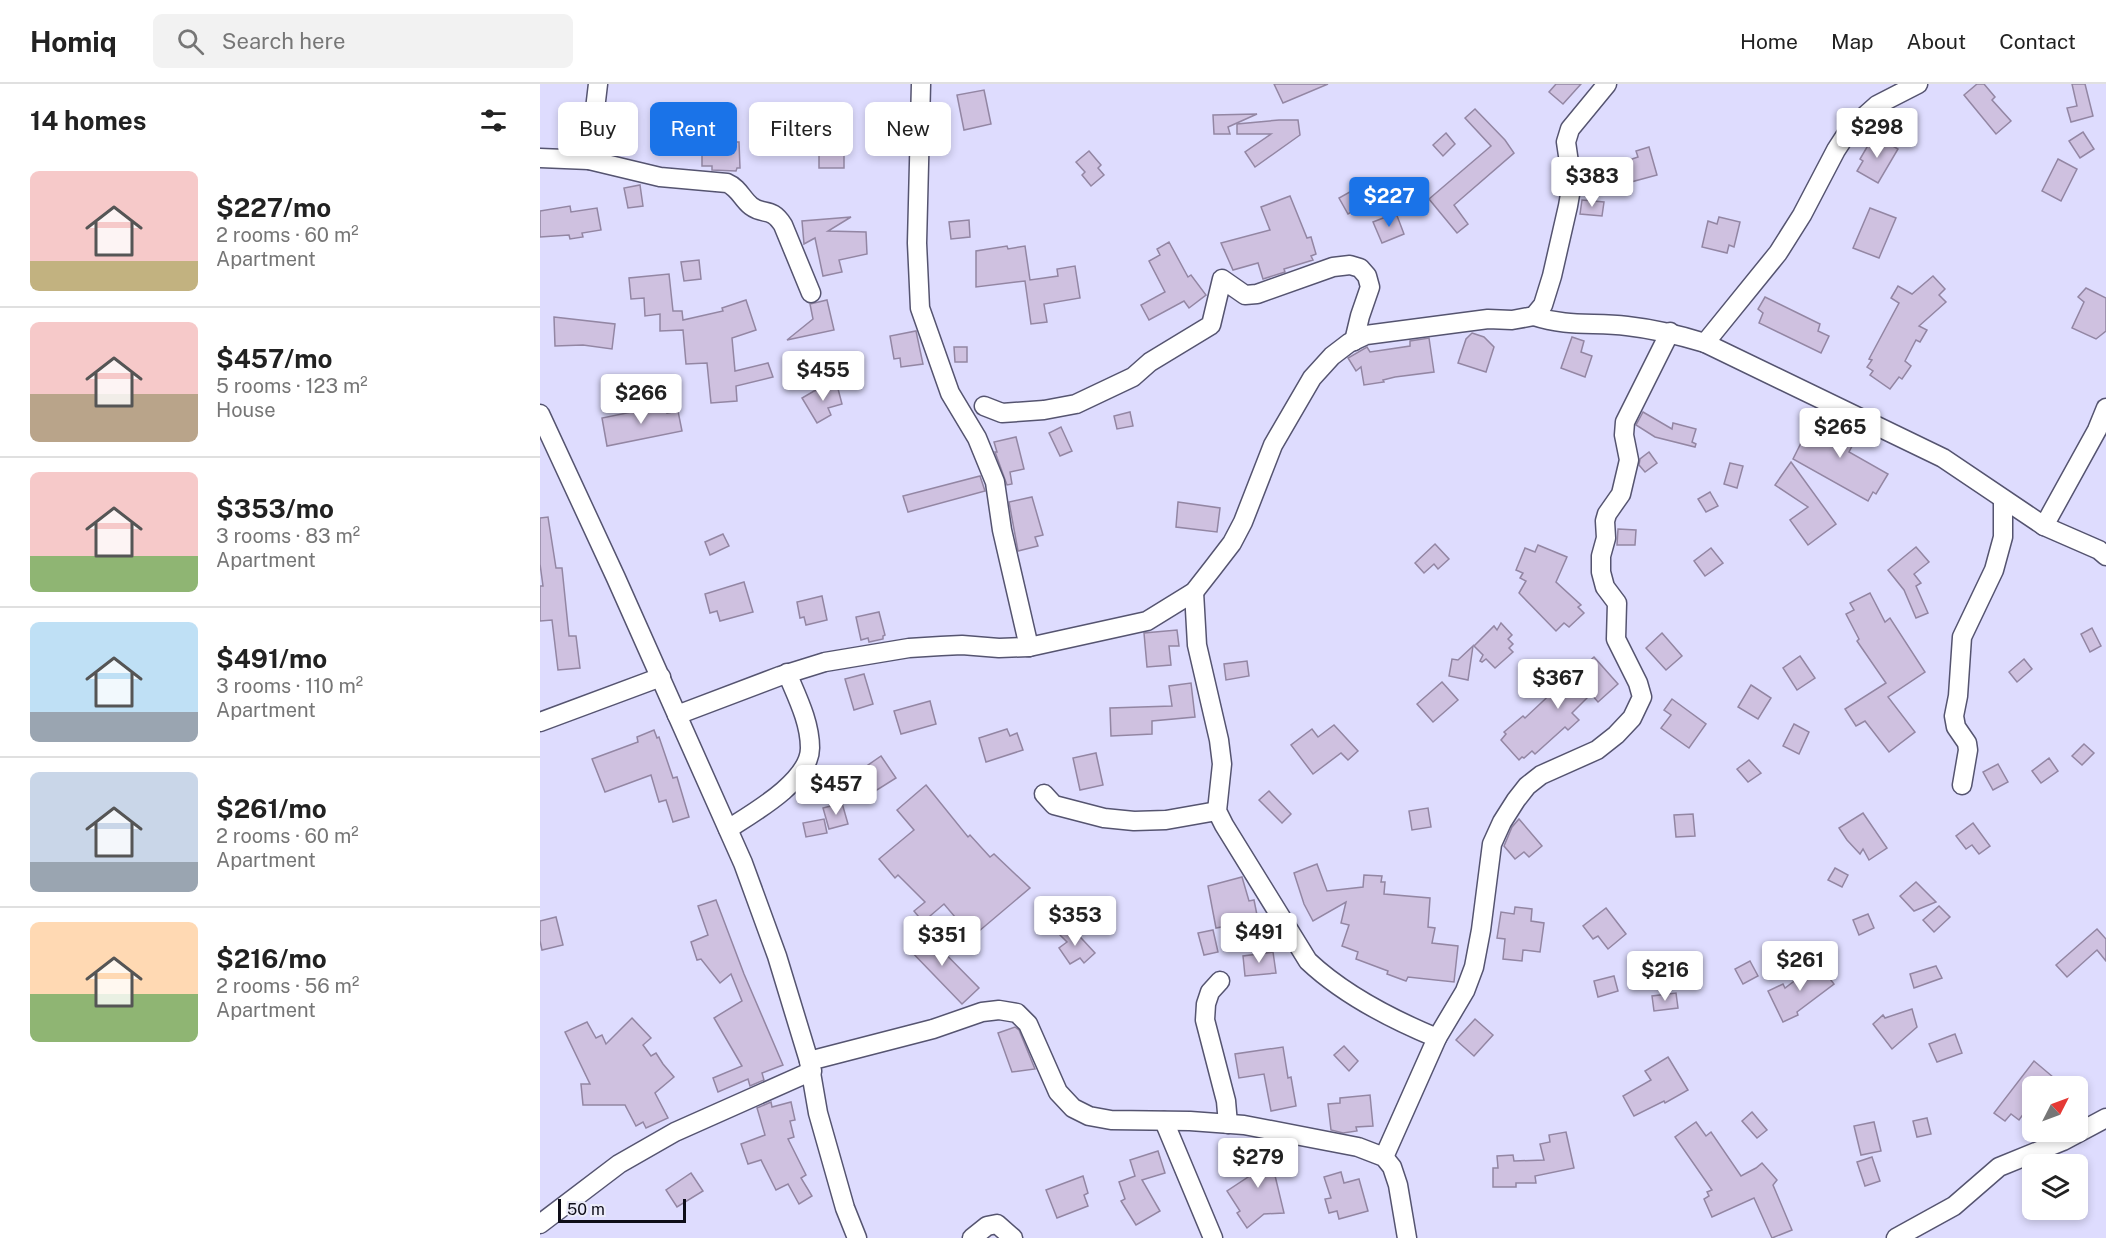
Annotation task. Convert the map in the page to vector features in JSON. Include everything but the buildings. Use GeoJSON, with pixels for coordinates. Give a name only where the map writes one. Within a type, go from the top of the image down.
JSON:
{"type":"FeatureCollection","features":[{"type":"Feature","properties":{"kind":"street"},"geometry":{"type":"LineString","coordinates":[[590,160],[598,84]]}},
{"type":"Feature","properties":{"kind":"street"},"geometry":{"type":"LineString","coordinates":[[921,84],[917,243],[920,308],[950,393],[977,438],[995,482],[1002,530],[1029,647]]}},
{"type":"Feature","properties":{"kind":"street"},"geometry":{"type":"LineString","coordinates":[[1534,316],[1543,304],[1552,276],[1568,206],[1572,183],[1566,142],[1569,129],[1607,84]]}},
{"type":"Feature","properties":{"kind":"street"},"geometry":{"type":"LineString","coordinates":[[1705,343],[1778,253],[1849,130],[1877,105],[1918,84]]}},
{"type":"Feature","properties":{"kind":"street"},"geometry":{"type":"LineString","coordinates":[[540,158],[590,160],[660,177],[727,183],[735,187],[749,205],[770,212],[777,217],[783,225],[811,293]]}},
{"type":"Feature","properties":{"kind":"street"},"geometry":{"type":"LineString","coordinates":[[984,406],[1002,413],[1044,411],[1076,404],[1133,377],[1150,362],[1211,325],[1222,279],[1245,295],[1257,294],[1333,267],[1350,265],[1360,268],[1367,276],[1370,287],[1354,340]]}},
{"type":"Feature","properties":{"kind":"street"},"geometry":{"type":"LineString","coordinates":[[677,715],[788,673],[825,662],[909,648],[962,645],[999,648],[1029,647],[1147,621],[1194,592],[1232,543],[1243,522],[1273,445],[1312,378],[1332,356],[1354,340],[1366,335],[1488,319],[1512,320],[1534,316],[1571,324],[1625,325],[1670,332],[1705,343],[1943,458],[2044,526],[2099,550],[2106,556]]}},
{"type":"Feature","properties":{"kind":"street"},"geometry":{"type":"LineString","coordinates":[[1384,1156],[1437,1038],[1465,991],[1474,967],[1492,844],[1515,800],[1541,775],[1597,750],[1616,735],[1632,718],[1642,698],[1638,682],[1616,639],[1617,603],[1605,587],[1601,572],[1601,556],[1606,538],[1607,514],[1621,494],[1626,479],[1629,460],[1624,435],[1625,422],[1670,332]]}},
{"type":"Feature","properties":{"kind":"street"},"geometry":{"type":"LineString","coordinates":[[2044,526],[2097,430],[2106,408]]}},
{"type":"Feature","properties":{"kind":"street"},"geometry":{"type":"LineString","coordinates":[[540,414],[661,677],[743,863],[777,956],[810,1066],[818,1113],[845,1208],[857,1238]]}},
{"type":"Feature","properties":{"kind":"street"},"geometry":{"type":"LineString","coordinates":[[1962,785],[1967,743],[1956,727],[1954,716],[1958,696],[1962,637],[1994,570],[2003,537],[2003,499]]}},
{"type":"Feature","properties":{"kind":"street"},"geometry":{"type":"LineString","coordinates":[[1194,592],[1197,645],[1219,740],[1222,764],[1217,811],[1224,825],[1308,961],[1325,978],[1341,989],[1411,1028],[1437,1038]]}},
{"type":"Feature","properties":{"kind":"street"},"geometry":{"type":"LineString","coordinates":[[728,829],[761,808],[794,780],[806,765],[810,750],[808,731],[788,673]]}},
{"type":"Feature","properties":{"kind":"street"},"geometry":{"type":"LineString","coordinates":[[540,722],[661,677]]}},
{"type":"Feature","properties":{"kind":"street"},"geometry":{"type":"LineString","coordinates":[[1044,794],[1054,805],[1104,818],[1134,821],[1166,820],[1217,811]]}},
{"type":"Feature","properties":{"kind":"street"},"geometry":{"type":"LineString","coordinates":[[1220,981],[1210,992],[1206,1004],[1205,1020],[1226,1101],[1228,1124]]}},
{"type":"Feature","properties":{"kind":"street"},"geometry":{"type":"LineString","coordinates":[[540,1224],[619,1164],[675,1132],[810,1066],[982,1012],[999,1010],[1017,1013],[1028,1024],[1058,1092],[1073,1108],[1089,1116],[1112,1120],[1244,1125],[1358,1147],[1384,1156],[1392,1167],[1398,1185],[1407,1238]]}},
{"type":"Feature","properties":{"kind":"street"},"geometry":{"type":"LineString","coordinates":[[1896,1238],[1954,1206],[1999,1167],[2063,1141],[2106,1118]]}},
{"type":"Feature","properties":{"kind":"street"},"geometry":{"type":"LineString","coordinates":[[1164,1121],[1213,1238]]}},
{"type":"Feature","properties":{"kind":"street"},"geometry":{"type":"LineString","coordinates":[[972,1238],[987,1226],[997,1224],[1013,1238]]}}]}
